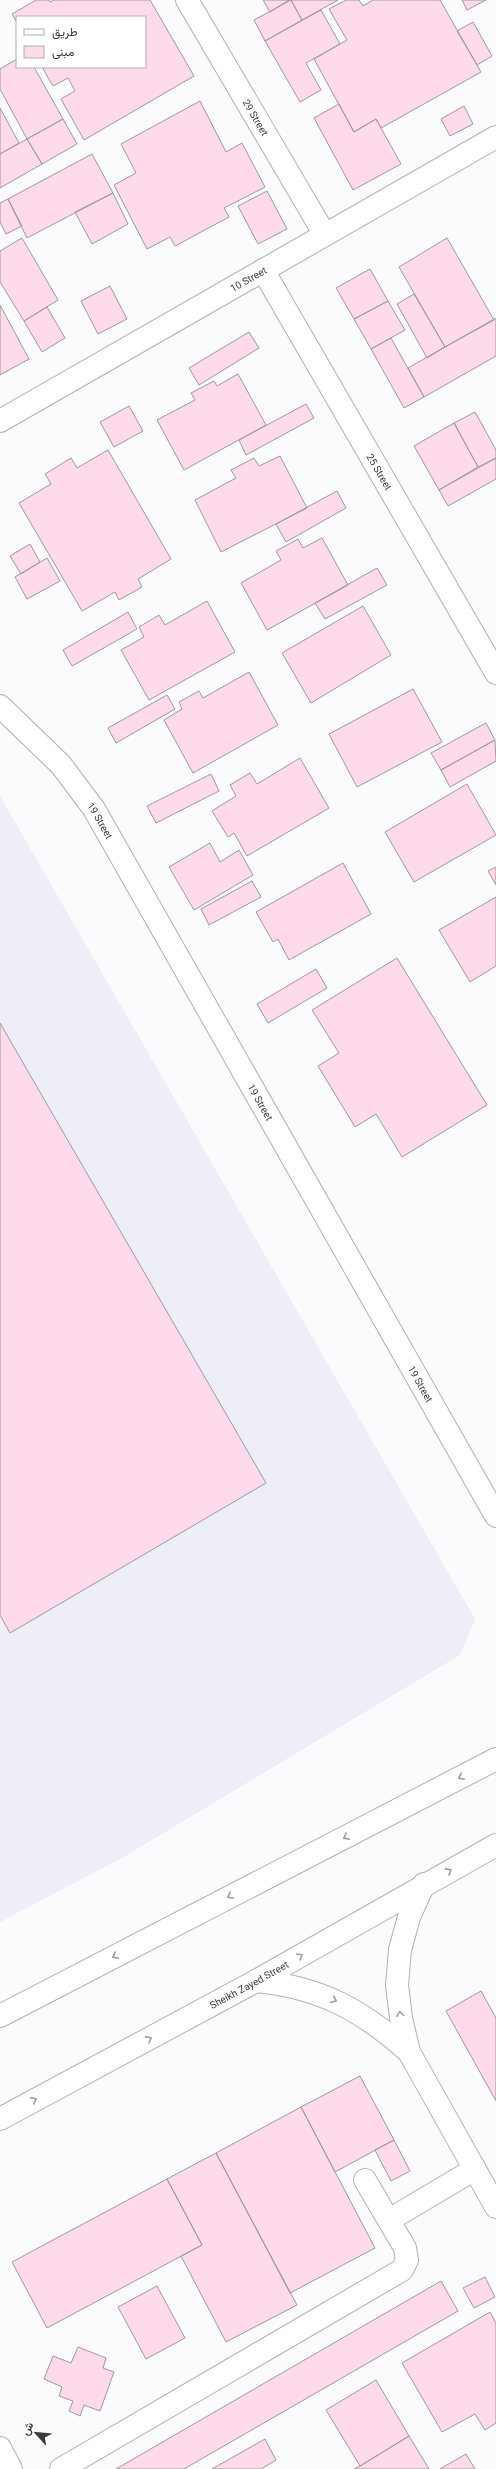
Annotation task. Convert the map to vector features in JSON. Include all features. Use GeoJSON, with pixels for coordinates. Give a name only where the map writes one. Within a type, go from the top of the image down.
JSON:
{"type":"FeatureCollection","features":[{"type":"Feature","properties":{"kind":"street","name":"29 Street"},"geometry":{"type":"LineString","coordinates":[[187,0],[325,235]]}},
{"type":"Feature","properties":{"kind":"street","name":"10 Street"},"geometry":{"type":"LineString","coordinates":[[0,421],[496,137]]}},
{"type":"Feature","properties":{"kind":"street","name":"25 Street"},"geometry":{"type":"LineString","coordinates":[[263,270],[496,673]]}},
{"type":"Feature","properties":{"kind":"street","name":"19 Street"},"geometry":{"type":"LineString","coordinates":[[0,706],[61,766],[94,809],[496,1516]]}},
{"type":"Feature","properties":{"kind":"street"},"geometry":{"type":"LineString","coordinates":[[0,2016],[492,1758]]}},
{"type":"Feature","properties":{"kind":"street","name":"Sheikh Zayed Street"},"geometry":{"type":"LineString","coordinates":[[0,2119],[256,1981],[424,1884],[496,1845]]}},
{"type":"Feature","properties":{"kind":"street"},"geometry":{"type":"LineString","coordinates":[[424,1884],[409,1917],[400,1950],[397,1985],[401,2018],[409,2052],[496,2207]]}},
{"type":"Feature","properties":{"kind":"street"},"geometry":{"type":"LineString","coordinates":[[256,1981],[287,1984],[327,1997],[353,2009],[377,2025],[409,2052]]}},
{"type":"Feature","properties":{"kind":"street"},"geometry":{"type":"LineString","coordinates":[[389,2220],[475,2169]]}},
{"type":"Feature","properties":{"kind":"street"},"geometry":{"type":"LineString","coordinates":[[61,2469],[402,2270],[407,2260],[406,2248],[365,2180]]}},
{"type":"Feature","properties":{"kind":"street"},"geometry":{"type":"LineString","coordinates":[[0,2448],[11,2469]]}},
{"type":"Feature","properties":{"kind":"shaded area"},"geometry":{"type":"Polygon","coordinates":[[[0,796],[475,1619],[460,1655],[122,1858],[0,1922],[0,796]]]}},
{"type":"Feature","properties":{"kind":"building"},"geometry":{"type":"Polygon","coordinates":[[[36,0],[49,0],[50,2],[54,0],[150,0],[194,76],[84,140],[61,99],[75,91],[68,78],[53,86],[43,68],[146,68],[146,16],[16,16],[16,21],[12,14],[36,0]]]}},
{"type":"Feature","properties":{"kind":"building"},"geometry":{"type":"Polygon","coordinates":[[[263,0],[289,0],[270,12],[263,0]]]}},
{"type":"Feature","properties":{"kind":"building"},"geometry":{"type":"Polygon","coordinates":[[[291,0],[338,0],[302,20],[291,0]]]}},
{"type":"Feature","properties":{"kind":"building"},"geometry":{"type":"Polygon","coordinates":[[[291,0],[302,20],[265,41],[254,20],[291,0]]]}},
{"type":"Feature","properties":{"kind":"building"},"geometry":{"type":"Polygon","coordinates":[[[346,0],[359,0],[363,6],[373,0],[440,0],[481,72],[381,128],[376,119],[354,132],[314,59],[347,40],[329,9],[346,0]]]}},
{"type":"Feature","properties":{"kind":"building"},"geometry":{"type":"Polygon","coordinates":[[[462,0],[486,0],[467,10],[462,0]]]}},
{"type":"Feature","properties":{"kind":"building"},"geometry":{"type":"Polygon","coordinates":[[[321,10],[340,44],[306,63],[321,90],[300,102],[265,41],[321,10]]]}},
{"type":"Feature","properties":{"kind":"building"},"geometry":{"type":"Polygon","coordinates":[[[473,22],[492,56],[477,65],[457,31],[473,22]]]}},
{"type":"Feature","properties":{"kind":"building"},"geometry":{"type":"Polygon","coordinates":[[[16,60],[16,68],[35,68],[63,119],[27,139],[0,89],[0,69],[16,60]]]}},
{"type":"Feature","properties":{"kind":"building"},"geometry":{"type":"Polygon","coordinates":[[[200,101],[226,152],[242,143],[265,187],[224,208],[229,217],[175,246],[170,237],[147,249],[114,185],[136,173],[121,144],[200,101]]]}},
{"type":"Feature","properties":{"kind":"building"},"geometry":{"type":"Polygon","coordinates":[[[339,104],[354,132],[376,119],[401,164],[353,190],[314,118],[339,104]]]}},
{"type":"Feature","properties":{"kind":"building"},"geometry":{"type":"Polygon","coordinates":[[[464,106],[473,124],[450,136],[441,119],[464,106]]]}},
{"type":"Feature","properties":{"kind":"building"},"geometry":{"type":"Polygon","coordinates":[[[0,108],[19,143],[0,154],[0,108]]]}},
{"type":"Feature","properties":{"kind":"building"},"geometry":{"type":"Polygon","coordinates":[[[63,119],[77,144],[42,164],[27,139],[63,119]]]}},
{"type":"Feature","properties":{"kind":"building"},"geometry":{"type":"Polygon","coordinates":[[[27,139],[42,164],[0,188],[0,154],[27,139]]]}},
{"type":"Feature","properties":{"kind":"building"},"geometry":{"type":"Polygon","coordinates":[[[92,154],[113,193],[27,238],[8,199],[92,154]]]}},
{"type":"Feature","properties":{"kind":"building"},"geometry":{"type":"Polygon","coordinates":[[[267,191],[287,229],[258,244],[238,206],[267,191]]]}},
{"type":"Feature","properties":{"kind":"building"},"geometry":{"type":"Polygon","coordinates":[[[113,193],[128,224],[92,244],[75,212],[113,193]]]}},
{"type":"Feature","properties":{"kind":"building"},"geometry":{"type":"Polygon","coordinates":[[[8,199],[22,226],[6,234],[0,222],[0,203],[8,199]]]}},
{"type":"Feature","properties":{"kind":"building"},"geometry":{"type":"Polygon","coordinates":[[[22,238],[58,300],[24,321],[0,282],[0,251],[22,238]]]}},
{"type":"Feature","properties":{"kind":"building"},"geometry":{"type":"Polygon","coordinates":[[[447,238],[494,320],[445,347],[399,267],[447,238]]]}},
{"type":"Feature","properties":{"kind":"building"},"geometry":{"type":"Polygon","coordinates":[[[370,269],[388,301],[354,319],[336,288],[370,269]]]}},
{"type":"Feature","properties":{"kind":"building"},"geometry":{"type":"Polygon","coordinates":[[[110,286],[127,319],[98,334],[81,301],[110,286]]]}},
{"type":"Feature","properties":{"kind":"building"},"geometry":{"type":"Polygon","coordinates":[[[414,294],[445,347],[427,358],[397,304],[414,294]]]}},
{"type":"Feature","properties":{"kind":"building"},"geometry":{"type":"Polygon","coordinates":[[[388,301],[405,330],[371,349],[354,319],[388,301]]]}},
{"type":"Feature","properties":{"kind":"building"},"geometry":{"type":"Polygon","coordinates":[[[0,305],[29,359],[0,375],[0,305]]]}},
{"type":"Feature","properties":{"kind":"building"},"geometry":{"type":"Polygon","coordinates":[[[47,307],[65,338],[42,352],[24,321],[47,307]]]}},
{"type":"Feature","properties":{"kind":"building"},"geometry":{"type":"Polygon","coordinates":[[[496,318],[496,356],[424,397],[408,368],[496,318]]]}},
{"type":"Feature","properties":{"kind":"building"},"geometry":{"type":"Polygon","coordinates":[[[249,332],[259,348],[199,385],[189,368],[249,332]]]}},
{"type":"Feature","properties":{"kind":"building"},"geometry":{"type":"Polygon","coordinates":[[[391,338],[424,397],[404,408],[371,349],[391,338]]]}},
{"type":"Feature","properties":{"kind":"building"},"geometry":{"type":"Polygon","coordinates":[[[238,374],[266,425],[184,470],[157,420],[195,400],[191,393],[214,381],[217,386],[238,374]]]}},
{"type":"Feature","properties":{"kind":"building"},"geometry":{"type":"Polygon","coordinates":[[[306,404],[314,418],[246,455],[239,440],[306,404]]]}},
{"type":"Feature","properties":{"kind":"building"},"geometry":{"type":"Polygon","coordinates":[[[129,406],[143,431],[114,447],[100,422],[129,406]]]}},
{"type":"Feature","properties":{"kind":"building"},"geometry":{"type":"Polygon","coordinates":[[[475,412],[496,450],[496,458],[478,467],[454,423],[475,412]]]}},
{"type":"Feature","properties":{"kind":"building"},"geometry":{"type":"Polygon","coordinates":[[[454,423],[478,467],[439,490],[414,446],[454,423]]]}},
{"type":"Feature","properties":{"kind":"building"},"geometry":{"type":"Polygon","coordinates":[[[108,450],[171,559],[138,579],[142,587],[119,600],[115,592],[82,611],[19,503],[51,484],[45,474],[71,458],[77,468],[108,450]]]}},
{"type":"Feature","properties":{"kind":"building"},"geometry":{"type":"Polygon","coordinates":[[[280,456],[307,508],[221,552],[195,500],[236,478],[231,470],[254,458],[259,466],[280,456]]]}},
{"type":"Feature","properties":{"kind":"building"},"geometry":{"type":"Polygon","coordinates":[[[496,458],[496,479],[448,506],[439,490],[496,458]]]}},
{"type":"Feature","properties":{"kind":"building"},"geometry":{"type":"Polygon","coordinates":[[[337,491],[346,508],[286,542],[276,524],[337,491]]]}},
{"type":"Feature","properties":{"kind":"building"},"geometry":{"type":"Polygon","coordinates":[[[322,538],[348,585],[267,630],[241,583],[281,560],[276,551],[298,539],[303,548],[322,538]]]}},
{"type":"Feature","properties":{"kind":"building"},"geometry":{"type":"Polygon","coordinates":[[[30,544],[40,562],[21,574],[10,556],[30,544]]]}},
{"type":"Feature","properties":{"kind":"building"},"geometry":{"type":"Polygon","coordinates":[[[47,558],[60,581],[27,599],[15,577],[47,558]]]}},
{"type":"Feature","properties":{"kind":"building"},"geometry":{"type":"Polygon","coordinates":[[[377,568],[387,585],[325,619],[315,603],[377,568]]]}},
{"type":"Feature","properties":{"kind":"building"},"geometry":{"type":"Polygon","coordinates":[[[207,601],[235,652],[149,700],[121,650],[144,637],[139,627],[159,615],[165,625],[207,601]]]}},
{"type":"Feature","properties":{"kind":"building"},"geometry":{"type":"Polygon","coordinates":[[[363,606],[391,655],[311,703],[282,653],[363,606]]]}},
{"type":"Feature","properties":{"kind":"building"},"geometry":{"type":"Polygon","coordinates":[[[128,612],[137,629],[72,666],[63,650],[128,612]]]}},
{"type":"Feature","properties":{"kind":"building"},"geometry":{"type":"Polygon","coordinates":[[[249,672],[278,725],[193,773],[164,720],[182,709],[179,702],[199,691],[203,698],[249,672]]]}},
{"type":"Feature","properties":{"kind":"building"},"geometry":{"type":"Polygon","coordinates":[[[413,689],[442,742],[357,787],[329,734],[413,689]]]}},
{"type":"Feature","properties":{"kind":"building"},"geometry":{"type":"Polygon","coordinates":[[[167,695],[175,709],[116,743],[108,728],[167,695]]]}},
{"type":"Feature","properties":{"kind":"building"},"geometry":{"type":"Polygon","coordinates":[[[486,723],[495,740],[441,770],[431,753],[486,723]]]}},
{"type":"Feature","properties":{"kind":"building"},"geometry":{"type":"Polygon","coordinates":[[[495,740],[496,761],[450,787],[441,770],[495,740]]]}},
{"type":"Feature","properties":{"kind":"building"},"geometry":{"type":"Polygon","coordinates":[[[300,758],[329,808],[247,856],[234,833],[228,837],[212,811],[236,796],[230,785],[250,773],[257,784],[300,758]]]}},
{"type":"Feature","properties":{"kind":"building"},"geometry":{"type":"Polygon","coordinates":[[[211,774],[219,791],[156,823],[147,806],[211,774]]]}},
{"type":"Feature","properties":{"kind":"building"},"geometry":{"type":"Polygon","coordinates":[[[467,784],[496,835],[414,882],[385,832],[467,784]]]}},
{"type":"Feature","properties":{"kind":"building"},"geometry":{"type":"Polygon","coordinates":[[[210,843],[220,862],[239,850],[253,875],[194,910],[169,867],[210,843]]]}},
{"type":"Feature","properties":{"kind":"building"},"geometry":{"type":"Polygon","coordinates":[[[343,863],[371,914],[289,960],[278,939],[273,942],[256,912],[343,863]]]}},
{"type":"Feature","properties":{"kind":"building"},"geometry":{"type":"Polygon","coordinates":[[[496,867],[496,885],[488,871],[496,867]]]}},
{"type":"Feature","properties":{"kind":"building"},"geometry":{"type":"Polygon","coordinates":[[[252,881],[261,897],[209,925],[201,909],[252,881]]]}},
{"type":"Feature","properties":{"kind":"building"},"geometry":{"type":"Polygon","coordinates":[[[496,897],[496,966],[470,982],[439,930],[496,897]]]}},
{"type":"Feature","properties":{"kind":"building"},"geometry":{"type":"Polygon","coordinates":[[[397,958],[487,1105],[402,1157],[376,1114],[355,1127],[318,1066],[339,1053],[312,1010],[397,958]]]}},
{"type":"Feature","properties":{"kind":"building"},"geometry":{"type":"Polygon","coordinates":[[[316,969],[327,988],[268,1023],[257,1004],[316,969]]]}},
{"type":"Feature","properties":{"kind":"building"},"geometry":{"type":"Polygon","coordinates":[[[0,1023],[266,1483],[10,1633],[0,1615],[0,1023]]]}},
{"type":"Feature","properties":{"kind":"building"},"geometry":{"type":"Polygon","coordinates":[[[481,1991],[496,2018],[496,2101],[446,2011],[481,1991]]]}},
{"type":"Feature","properties":{"kind":"building"},"geometry":{"type":"Polygon","coordinates":[[[360,2076],[394,2140],[335,2172],[301,2107],[360,2076]]]}},
{"type":"Feature","properties":{"kind":"building"},"geometry":{"type":"Polygon","coordinates":[[[301,2107],[375,2248],[290,2293],[216,2153],[301,2107]]]}},
{"type":"Feature","properties":{"kind":"building"},"geometry":{"type":"Polygon","coordinates":[[[394,2140],[410,2171],[391,2181],[375,2150],[394,2140]]]}},
{"type":"Feature","properties":{"kind":"building"},"geometry":{"type":"Polygon","coordinates":[[[216,2153],[297,2305],[226,2342],[181,2256],[202,2245],[167,2179],[216,2153]]]}},
{"type":"Feature","properties":{"kind":"building"},"geometry":{"type":"Polygon","coordinates":[[[167,2179],[202,2245],[47,2328],[12,2262],[167,2179]]]}},
{"type":"Feature","properties":{"kind":"building"},"geometry":{"type":"Polygon","coordinates":[[[485,2277],[495,2297],[474,2308],[463,2288],[485,2277]]]}},
{"type":"Feature","properties":{"kind":"building"},"geometry":{"type":"Polygon","coordinates":[[[441,2281],[458,2311],[184,2469],[116,2469],[441,2281]]]}},
{"type":"Feature","properties":{"kind":"building"},"geometry":{"type":"Polygon","coordinates":[[[157,2286],[185,2338],[146,2359],[118,2307],[157,2286]]]}},
{"type":"Feature","properties":{"kind":"building"},"geometry":{"type":"Polygon","coordinates":[[[490,2312],[496,2323],[496,2423],[485,2430],[475,2414],[442,2432],[402,2363],[490,2312]]]}},
{"type":"Feature","properties":{"kind":"building"},"geometry":{"type":"Polygon","coordinates":[[[78,2347],[106,2358],[103,2368],[114,2372],[100,2411],[84,2405],[80,2416],[69,2411],[73,2401],[59,2396],[62,2387],[44,2379],[53,2356],[71,2363],[78,2347]]]}},
{"type":"Feature","properties":{"kind":"building"},"geometry":{"type":"Polygon","coordinates":[[[376,2380],[409,2436],[360,2466],[326,2410],[376,2380]]]}},
{"type":"Feature","properties":{"kind":"building"},"geometry":{"type":"Polygon","coordinates":[[[409,2436],[429,2469],[354,2469],[360,2466],[409,2436]]]}},
{"type":"Feature","properties":{"kind":"building"},"geometry":{"type":"Polygon","coordinates":[[[265,2439],[276,2460],[261,2469],[212,2469],[265,2439]]]}},
{"type":"Feature","properties":{"kind":"building"},"geometry":{"type":"Polygon","coordinates":[[[466,2454],[475,2469],[440,2469],[466,2454]]]}}]}
